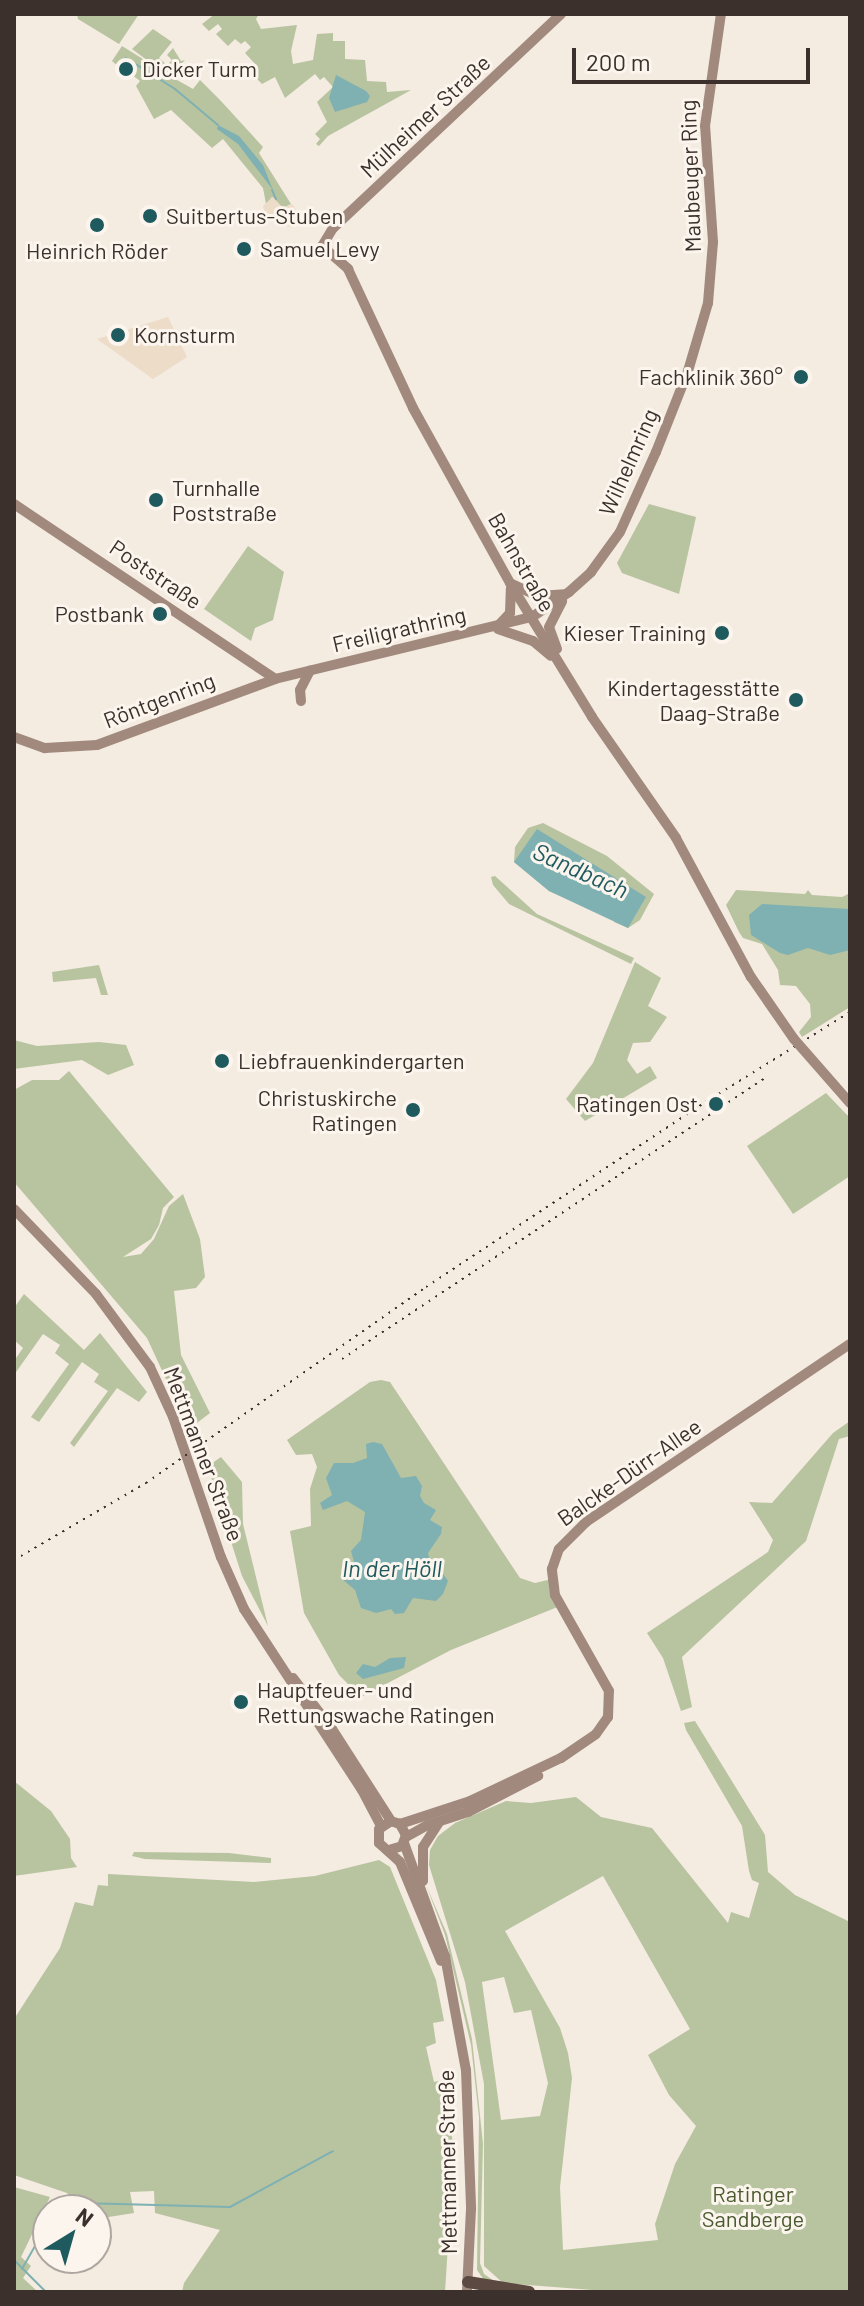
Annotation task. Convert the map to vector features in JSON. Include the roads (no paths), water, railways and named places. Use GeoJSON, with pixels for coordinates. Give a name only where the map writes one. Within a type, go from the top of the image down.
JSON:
{"type":"FeatureCollection","features":[{"type":"Feature","properties":{"kind":"highway"},"geometry":{"type":"LineString","coordinates":[[468,2287],[529,2292]]}},
{"type":"Feature","properties":{"kind":"main road","name":"Mülheimer Straße"},"geometry":{"type":"LineString","coordinates":[[323,249],[323,240],[333,228],[561,14]]}},
{"type":"Feature","properties":{"kind":"main road","name":"Maubeuger Ring"},"geometry":{"type":"LineString","coordinates":[[710,290],[713,242],[705,126],[721,14]]}},
{"type":"Feature","properties":{"kind":"main road","name":"Bahnstraße"},"geometry":{"type":"LineString","coordinates":[[323,249],[350,271],[413,408],[510,583],[705,888],[751,977],[794,1039],[850,1103]]}},
{"type":"Feature","properties":{"kind":"main road","name":"Wilhelmring"},"geometry":{"type":"LineString","coordinates":[[532,617],[568,593],[591,572],[620,532],[688,371],[710,290]]}},
{"type":"Feature","properties":{"kind":"main road","name":"Poststraße"},"geometry":{"type":"LineString","coordinates":[[14,504],[275,679]]}},
{"type":"Feature","properties":{"kind":"main road"},"geometry":{"type":"LineString","coordinates":[[510,583],[538,596],[568,593]]}},
{"type":"Feature","properties":{"kind":"main road"},"geometry":{"type":"LineString","coordinates":[[510,583],[512,605],[507,618],[496,628],[533,641],[561,665]]}},
{"type":"Feature","properties":{"kind":"main road"},"geometry":{"type":"LineString","coordinates":[[561,665],[549,627],[568,593]]}},
{"type":"Feature","properties":{"kind":"main road","name":"Freiligrathring"},"geometry":{"type":"LineString","coordinates":[[275,679],[532,617]]}},
{"type":"Feature","properties":{"kind":"main road"},"geometry":{"type":"LineString","coordinates":[[301,701],[300,690],[310,670]]}},
{"type":"Feature","properties":{"kind":"main road","name":"Röntgenring"},"geometry":{"type":"LineString","coordinates":[[14,737],[54,747],[97,745],[275,679]]}},
{"type":"Feature","properties":{"kind":"main road","name":"Mettmanner Straße"},"geometry":{"type":"LineString","coordinates":[[14,1209],[96,1294],[150,1367],[173,1417],[232,1582],[319,1726],[362,1790],[405,1840],[437,1929],[451,1984],[466,2070],[471,2138],[468,2287]]}},
{"type":"Feature","properties":{"kind":"main road","name":"Balcke-Dürr-Allee"},"geometry":{"type":"LineString","coordinates":[[391,1824],[470,1801],[561,1758],[596,1734],[608,1717],[610,1702],[607,1683],[555,1595],[552,1569],[566,1537],[850,1344]]}},
{"type":"Feature","properties":{"kind":"main road","name":"Mettmanner Straße"},"geometry":{"type":"LineString","coordinates":[[274,1656],[332,1729],[391,1824]]}},
{"type":"Feature","properties":{"kind":"main road","name":"Balcke-Dürr-Allee"},"geometry":{"type":"LineString","coordinates":[[389,1850],[440,1820],[488,1802],[550,1769],[561,1758]]}},
{"type":"Feature","properties":{"kind":"main road"},"geometry":{"type":"LineString","coordinates":[[437,1929],[420,1864],[423,1847],[440,1820]]}},
{"type":"Feature","properties":{"kind":"main road","name":"Mettmanner Straße"},"geometry":{"type":"LineString","coordinates":[[391,1824],[379,1843],[400,1862],[451,1984]]}},
{"type":"Feature","properties":{"kind":"water"},"geometry":{"type":"Polygon","coordinates":[[[336,75],[366,91],[370,96],[367,102],[335,112],[329,98],[336,75]]]}},
{"type":"Feature","properties":{"kind":"water"},"geometry":{"type":"Polygon","coordinates":[[[218,125],[239,136],[263,165],[273,190],[238,144],[217,129],[218,125]]]}},
{"type":"Feature","properties":{"kind":"water","name":"Sandbach"},"geometry":{"type":"Polygon","coordinates":[[[537,829],[646,897],[628,928],[549,891],[514,862],[537,829]]]}},
{"type":"Feature","properties":{"kind":"water"},"geometry":{"type":"Polygon","coordinates":[[[762,904],[850,909],[850,950],[830,955],[808,948],[788,955],[780,953],[751,935],[749,915],[762,904]]]}},
{"type":"Feature","properties":{"kind":"water","name":"In der Höll"},"geometry":{"type":"Polygon","coordinates":[[[366,1444],[382,1444],[401,1478],[416,1476],[422,1486],[420,1496],[424,1503],[436,1510],[430,1520],[442,1527],[441,1534],[428,1553],[432,1569],[441,1571],[448,1581],[443,1594],[436,1601],[413,1598],[404,1613],[395,1614],[391,1609],[376,1613],[361,1608],[355,1590],[342,1579],[343,1573],[354,1562],[351,1551],[361,1540],[365,1512],[347,1501],[323,1510],[320,1503],[332,1495],[326,1478],[334,1463],[353,1463],[367,1458],[366,1444]]]}},
{"type":"Feature","properties":{"kind":"water"},"geometry":{"type":"Polygon","coordinates":[[[406,1657],[404,1668],[363,1679],[356,1673],[363,1664],[375,1667],[390,1658],[406,1657]]]}},
{"type":"Feature","properties":{"kind":"waterway"},"geometry":{"type":"LineString","coordinates":[[126,58],[175,89],[218,125]]}},
{"type":"Feature","properties":{"kind":"waterway"},"geometry":{"type":"LineString","coordinates":[[272,190],[276,199]]}},
{"type":"Feature","properties":{"kind":"waterway"},"geometry":{"type":"LineString","coordinates":[[112,2204],[230,2207],[333,2151]]}},
{"type":"Feature","properties":{"kind":"waterway"},"geometry":{"type":"LineString","coordinates":[[22,2269],[32,2251]]}},
{"type":"Feature","properties":{"kind":"waterway"},"geometry":{"type":"LineString","coordinates":[[14,2260],[46,2292]]}},
{"type":"Feature","properties":{"kind":"railway"},"geometry":{"type":"LineString","coordinates":[[14,1560],[146,1483],[426,1287],[712,1098],[850,1012]]}},
{"type":"Feature","properties":{"kind":"railway"},"geometry":{"type":"LineString","coordinates":[[342,1359],[765,1078]]}},
{"type":"Feature","properties":{"kind":"place","name":"Dicker Turm"},"geometry":{"type":"Point","coordinates":[126,69]}},
{"type":"Feature","properties":{"kind":"place","name":"Suitbertus-Stuben"},"geometry":{"type":"Point","coordinates":[150,216]}},
{"type":"Feature","properties":{"kind":"place","name":"Heinrich Röder"},"geometry":{"type":"Point","coordinates":[97,225]}},
{"type":"Feature","properties":{"kind":"place","name":"Samuel Levy"},"geometry":{"type":"Point","coordinates":[244,249]}},
{"type":"Feature","properties":{"kind":"place","name":"Kornsturm"},"geometry":{"type":"Point","coordinates":[118,335]}},
{"type":"Feature","properties":{"kind":"place","name":"Fachklinik 360°"},"geometry":{"type":"Point","coordinates":[801,377]}},
{"type":"Feature","properties":{"kind":"place","name":"Turnhalle Poststraße"},"geometry":{"type":"Point","coordinates":[156,500]}},
{"type":"Feature","properties":{"kind":"place","name":"Postbank"},"geometry":{"type":"Point","coordinates":[160,614]}},
{"type":"Feature","properties":{"kind":"place","name":"Kieser Training"},"geometry":{"type":"Point","coordinates":[722,633]}},
{"type":"Feature","properties":{"kind":"place","name":"Kindertagesstätte Daag-Straße"},"geometry":{"type":"Point","coordinates":[796,700]}},
{"type":"Feature","properties":{"kind":"place","name":"Liebfrauenkindergarten"},"geometry":{"type":"Point","coordinates":[222,1061]}},
{"type":"Feature","properties":{"kind":"place","name":"Ratingen Ost"},"geometry":{"type":"Point","coordinates":[716,1104]}},
{"type":"Feature","properties":{"kind":"place","name":"Christuskirche Ratingen"},"geometry":{"type":"Point","coordinates":[413,1110]}},
{"type":"Feature","properties":{"kind":"place","name":"Hauptfeuer- und Rettungswache Ratingen"},"geometry":{"type":"Point","coordinates":[241,1702]}},
{"type":"Feature","properties":{"kind":"park label","name":"Ratinger Sandberge"},"geometry":{"type":"Point","coordinates":[753,2206]}}]}
